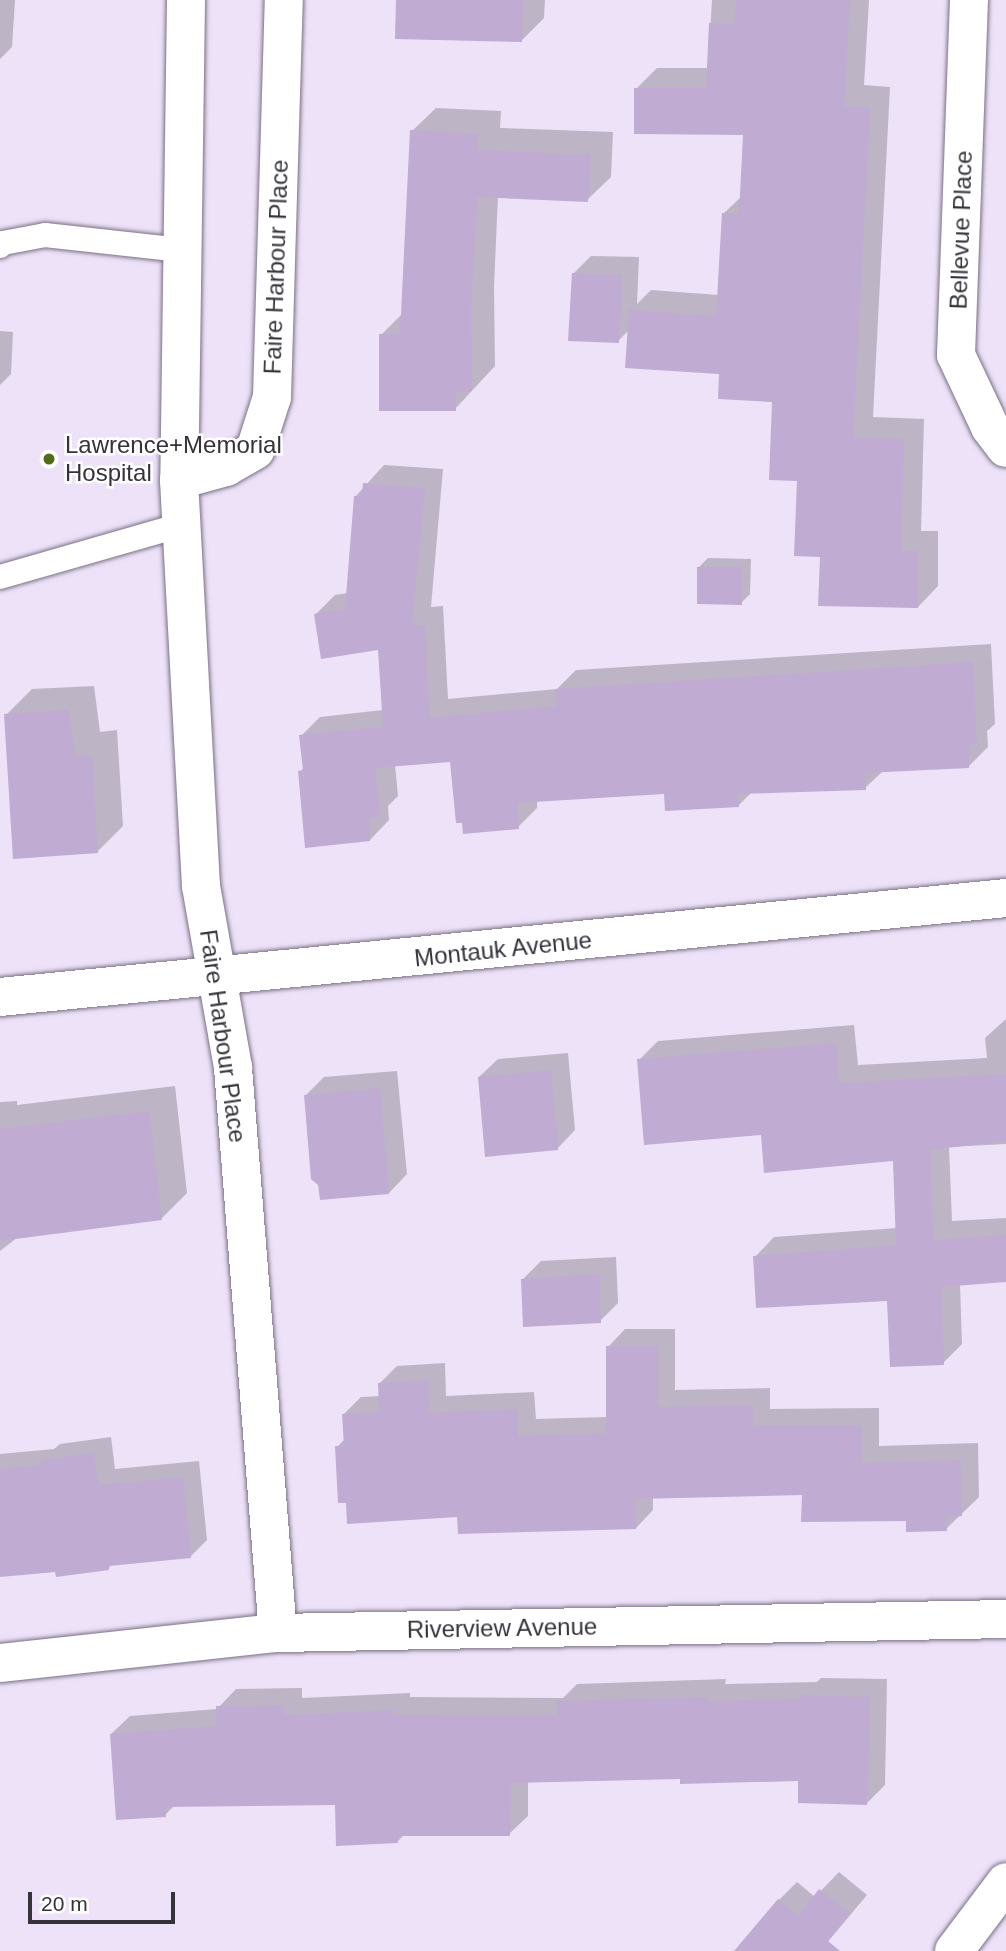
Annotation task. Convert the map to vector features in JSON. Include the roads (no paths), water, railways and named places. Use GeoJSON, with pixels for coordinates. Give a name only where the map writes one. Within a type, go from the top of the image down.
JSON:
{"type":"FeatureCollection","features":[{"type":"Feature","properties":{"kind":"street","name":"Faire Harbour Place"},"geometry":{"type":"LineString","coordinates":[[186,0],[179,480],[201,886],[233,1068],[278,1633]]}},
{"type":"Feature","properties":{"kind":"street","name":"Faire Harbour Place"},"geometry":{"type":"LineString","coordinates":[[179,480],[226,467],[255,450],[272,397],[284,0]]}},
{"type":"Feature","properties":{"kind":"street","name":"Bellevue Place"},"geometry":{"type":"LineString","coordinates":[[969,0],[956,355],[990,427],[1006,448]]}},
{"type":"Feature","properties":{"kind":"street","name":"Montauk Avenue"},"geometry":{"type":"LineString","coordinates":[[0,997],[217,978],[1006,898]]}},
{"type":"Feature","properties":{"kind":"street","name":"Riverview Avenue"},"geometry":{"type":"LineString","coordinates":[[0,1663],[278,1633],[1006,1619]]}},
{"type":"Feature","properties":{"kind":"street"},"geometry":{"type":"LineString","coordinates":[[954,1951],[1006,1882]]}},
{"type":"Feature","properties":{"kind":"lane"},"geometry":{"type":"LineString","coordinates":[[0,246],[3,243],[44,235],[181,250]]}},
{"type":"Feature","properties":{"kind":"lane"},"geometry":{"type":"LineString","coordinates":[[0,577],[181,525]]}},
{"type":"Feature","properties":{"kind":"place","name":"Lawrence+Memorial Hospital"},"geometry":{"type":"Point","coordinates":[49,459]}}]}
